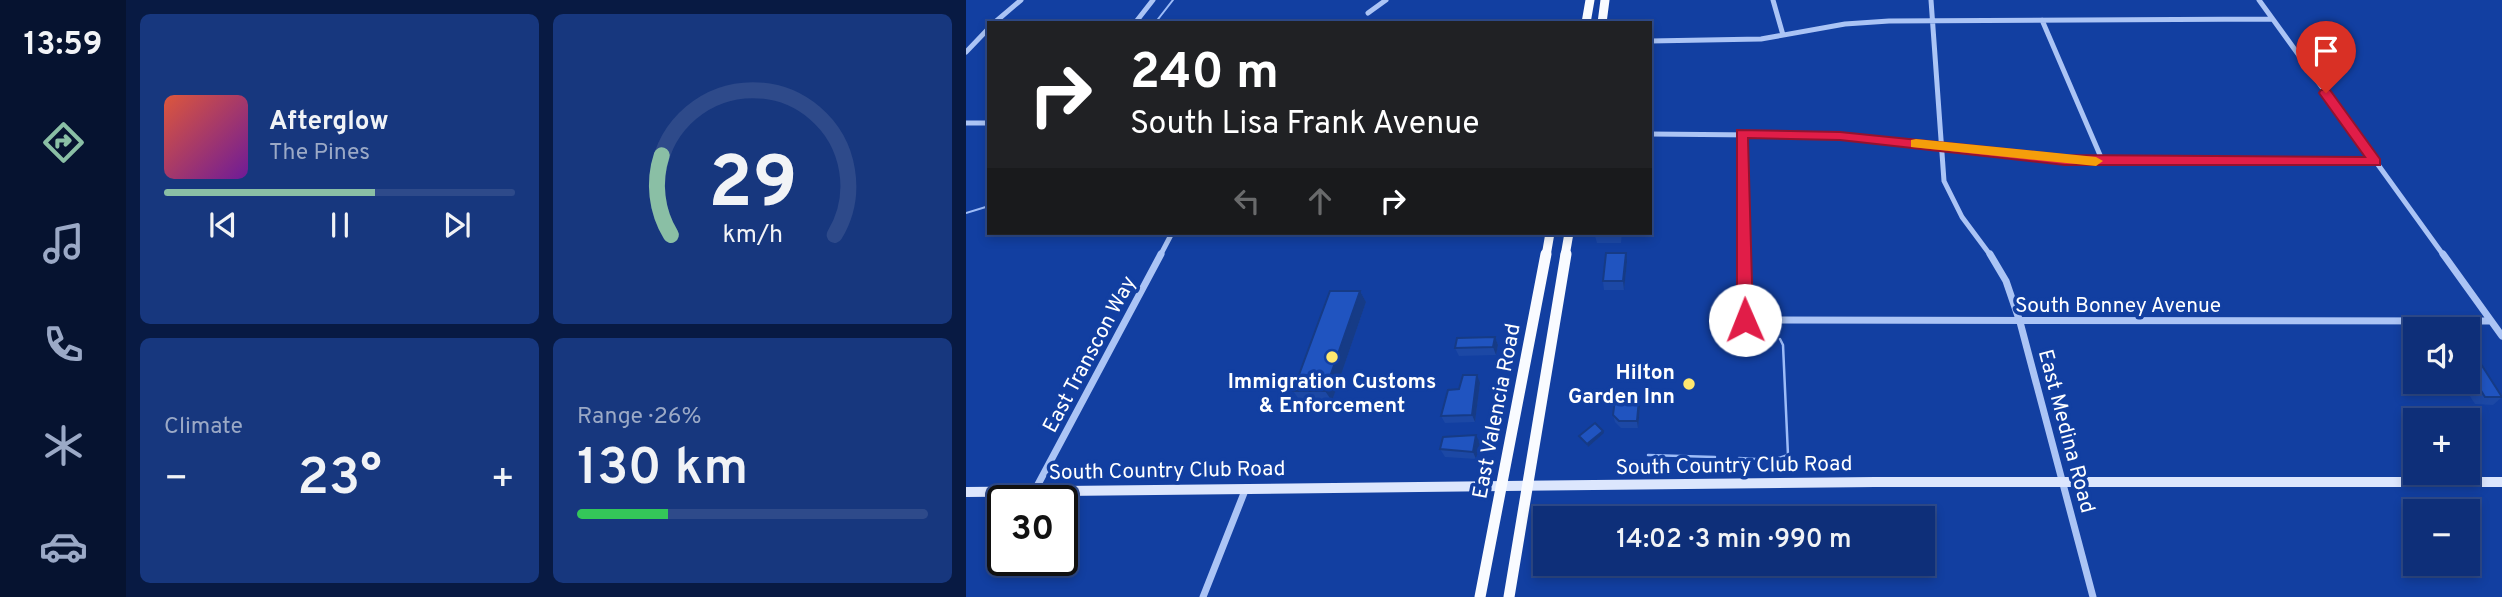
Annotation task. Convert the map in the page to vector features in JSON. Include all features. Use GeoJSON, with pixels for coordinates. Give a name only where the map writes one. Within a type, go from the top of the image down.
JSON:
{"type":"FeatureCollection","features":[{"type":"Feature","properties":{"kind":"main road"},"geometry":{"type":"LineString","coordinates":[[1586,21],[1587,0]]}},
{"type":"Feature","properties":{"kind":"main road"},"geometry":{"type":"LineString","coordinates":[[1602,21],[1605,0]]}},
{"type":"Feature","properties":{"kind":"main road","name":"East Valencia Road"},"geometry":{"type":"LineString","coordinates":[[1480,597],[1549,235]]}},
{"type":"Feature","properties":{"kind":"main road","name":"East Valencia Road"},"geometry":{"type":"LineString","coordinates":[[1509,597],[1569,235]]}},
{"type":"Feature","properties":{"kind":"street"},"geometry":{"type":"LineString","coordinates":[[995,21],[1021,0]]}},
{"type":"Feature","properties":{"kind":"street"},"geometry":{"type":"LineString","coordinates":[[1137,21],[1153,0]]}},
{"type":"Feature","properties":{"kind":"street"},"geometry":{"type":"LineString","coordinates":[[1368,13],[1386,0]]}},
{"type":"Feature","properties":{"kind":"street"},"geometry":{"type":"LineString","coordinates":[[1773,0],[1783,35]]}},
{"type":"Feature","properties":{"kind":"street","name":"East Medina Road"},"geometry":{"type":"LineString","coordinates":[[1931,0],[1942,169],[1948,194],[1996,263],[2020,322],[2093,597]]}},
{"type":"Feature","properties":{"kind":"street"},"geometry":{"type":"LineString","coordinates":[[2259,0],[2502,336]]}},
{"type":"Feature","properties":{"kind":"street"},"geometry":{"type":"LineString","coordinates":[[1652,41],[1738,40],[1844,24],[1934,20],[2272,19]]}},
{"type":"Feature","properties":{"kind":"street"},"geometry":{"type":"LineString","coordinates":[[2042,20],[2103,162]]}},
{"type":"Feature","properties":{"kind":"street"},"geometry":{"type":"LineString","coordinates":[[966,52],[987,30]]}},
{"type":"Feature","properties":{"kind":"street"},"geometry":{"type":"LineString","coordinates":[[966,123],[987,123]]}},
{"type":"Feature","properties":{"kind":"street","name":"South Bonney Avenue"},"geometry":{"type":"LineString","coordinates":[[1741,133],[1745,320],[2491,321]]}},
{"type":"Feature","properties":{"kind":"street"},"geometry":{"type":"LineString","coordinates":[[1652,134],[1840,136],[2103,162],[2375,162]]}},
{"type":"Feature","properties":{"kind":"street","name":"East Transcon Way"},"geometry":{"type":"LineString","coordinates":[[1038,485],[1171,235]]}},
{"type":"Feature","properties":{"kind":"street","name":"South Country Club Road"},"geometry":{"type":"LineString","coordinates":[[1078,490],[2062,482],[2502,482]]}},
{"type":"Feature","properties":{"kind":"street"},"geometry":{"type":"LineString","coordinates":[[1202,597],[1246,488]]}},
{"type":"Feature","properties":{"kind":"street","name":"South Country Club Road"},"geometry":{"type":"LineString","coordinates":[[967,493],[987,492]]}},
{"type":"Feature","properties":{"kind":"building"},"geometry":{"type":"Polygon","coordinates":[[[1606,253],[1626,253],[1623,281],[1603,281],[1606,253]]]}},
{"type":"Feature","properties":{"kind":"building"},"geometry":{"type":"Polygon","coordinates":[[[1330,291],[1360,291],[1325,391],[1293,391],[1330,291]]]}},
{"type":"Feature","properties":{"kind":"building"},"geometry":{"type":"Polygon","coordinates":[[[1495,337],[1493,347],[1455,348],[1457,338],[1495,337]]]}},
{"type":"Feature","properties":{"kind":"building"},"geometry":{"type":"Polygon","coordinates":[[[2480,363],[2502,397],[2485,397],[2480,389],[2480,363]]]}},
{"type":"Feature","properties":{"kind":"building"},"geometry":{"type":"Polygon","coordinates":[[[1463,375],[1477,375],[1472,415],[1441,416],[1448,390],[1459,389],[1463,375]]]}},
{"type":"Feature","properties":{"kind":"building"},"geometry":{"type":"Polygon","coordinates":[[[1615,399],[1639,399],[1637,421],[1619,421],[1613,415],[1615,399]]]}},
{"type":"Feature","properties":{"kind":"building"},"geometry":{"type":"Polygon","coordinates":[[[1595,423],[1603,431],[1587,444],[1579,436],[1595,423]]]}},
{"type":"Feature","properties":{"kind":"building"},"geometry":{"type":"Polygon","coordinates":[[[1476,435],[1473,452],[1440,449],[1443,437],[1476,435]]]}},
{"type":"Feature","properties":{"kind":"waterway"},"geometry":{"type":"LineString","coordinates":[[1157,21],[1173,0]]}},
{"type":"Feature","properties":{"kind":"waterway"},"geometry":{"type":"LineString","coordinates":[[966,213],[987,207]]}},
{"type":"Feature","properties":{"kind":"waterway"},"geometry":{"type":"LineString","coordinates":[[1739,458],[1773,460],[1788,455],[1783,345],[1780,339]]}},
{"type":"Feature","properties":{"kind":"waterway"},"geometry":{"type":"LineString","coordinates":[[1648,455],[1715,457]]}},
{"type":"Feature","properties":{"kind":"slow traffic"},"geometry":{"type":"LineString","coordinates":[[1916,143],[2024,157],[2096,161]]}},
{"type":"Feature","properties":{"kind":"place","name":"Immigration Customs & Enforcement"},"geometry":{"type":"Point","coordinates":[1332,357]}},
{"type":"Feature","properties":{"kind":"place","name":"Hilton Garden Inn"},"geometry":{"type":"Point","coordinates":[1689,384]}},
{"type":"Feature","properties":{"kind":"route"},"geometry":{"type":"LineString","coordinates":[[1745,320],[1741,133],[1891,140],[2024,157],[2103,162],[2375,162],[2326,93]]}}]}
